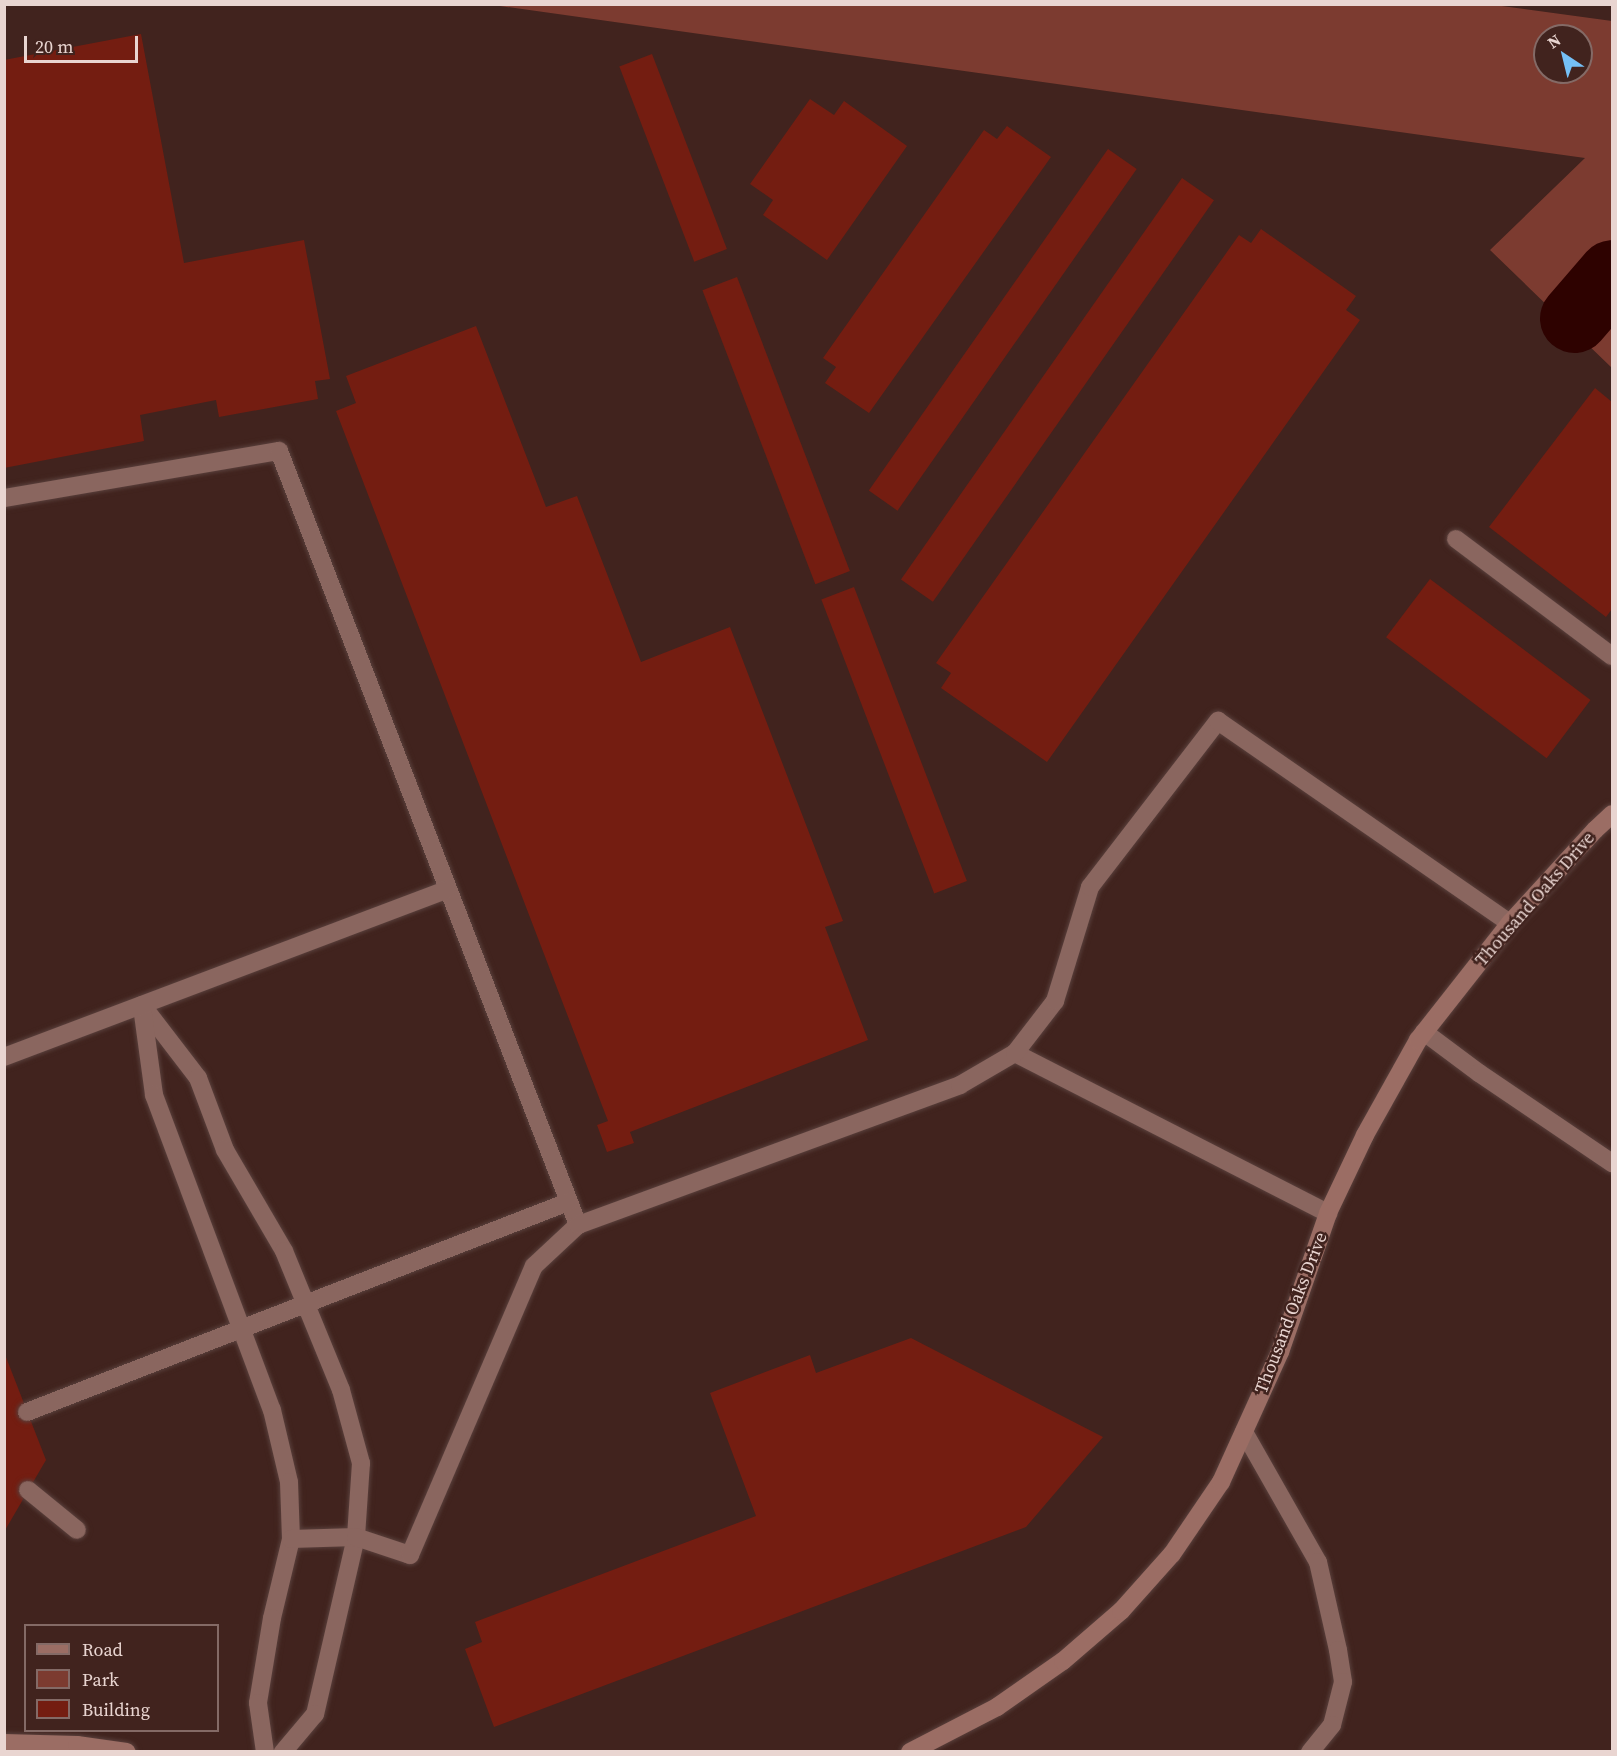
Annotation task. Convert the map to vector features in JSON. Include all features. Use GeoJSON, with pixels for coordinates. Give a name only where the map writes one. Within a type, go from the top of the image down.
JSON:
{"type":"FeatureCollection","features":[{"type":"Feature","properties":{"kind":"main road","name":"Thousand Oaks Drive"},"geometry":{"type":"LineString","coordinates":[[910,1752],[997,1707],[1063,1661],[1121,1611],[1172,1554],[1221,1482],[1280,1352],[1328,1213],[1365,1135],[1424,1032],[1510,923],[1612,814]]}},
{"type":"Feature","properties":{"kind":"main road"},"geometry":{"type":"LineString","coordinates":[[4,1743],[77,1745],[127,1752]]}},
{"type":"Feature","properties":{"kind":"lane"},"geometry":{"type":"LineString","coordinates":[[4,498],[279,451],[578,1225]]}},
{"type":"Feature","properties":{"kind":"lane"},"geometry":{"type":"LineString","coordinates":[[1456,539],[1612,656]]}},
{"type":"Feature","properties":{"kind":"lane"},"geometry":{"type":"LineString","coordinates":[[291,1539],[356,1537],[410,1555],[534,1266],[578,1225],[960,1085],[1014,1053],[1055,1001],[1089,886],[1218,721],[1510,923]]}},
{"type":"Feature","properties":{"kind":"lane"},"geometry":{"type":"LineString","coordinates":[[4,1057],[447,890]]}},
{"type":"Feature","properties":{"kind":"lane"},"geometry":{"type":"LineString","coordinates":[[142,1005],[198,1078],[225,1150],[284,1251],[341,1390],[362,1463],[356,1537],[315,1714],[283,1752]]}},
{"type":"Feature","properties":{"kind":"lane"},"geometry":{"type":"LineString","coordinates":[[142,1005],[154,1095],[272,1410],[289,1482],[291,1539],[272,1618],[258,1703],[265,1752]]}},
{"type":"Feature","properties":{"kind":"lane"},"geometry":{"type":"LineString","coordinates":[[1424,1032],[1612,1163]]}},
{"type":"Feature","properties":{"kind":"lane"},"geometry":{"type":"LineString","coordinates":[[1014,1053],[1328,1213]]}},
{"type":"Feature","properties":{"kind":"lane"},"geometry":{"type":"LineString","coordinates":[[27,1412],[568,1202]]}},
{"type":"Feature","properties":{"kind":"lane"},"geometry":{"type":"LineString","coordinates":[[1244,1432],[1318,1562],[1338,1650],[1343,1682],[1332,1725],[1310,1752]]}},
{"type":"Feature","properties":{"kind":"lane"},"geometry":{"type":"LineString","coordinates":[[28,1491],[77,1530]]}},
{"type":"Feature","properties":{"kind":"green space"},"geometry":{"type":"Polygon","coordinates":[[[1487,4],[1612,21],[1612,368],[1490,250],[1585,158],[493,5],[1487,4]]]}},
{"type":"Feature","properties":{"kind":"building"},"geometry":{"type":"Polygon","coordinates":[[[141,34],[184,263],[304,240],[330,379],[315,381],[318,399],[219,417],[216,400],[140,415],[144,441],[4,468],[4,60],[141,34]]]}},
{"type":"Feature","properties":{"kind":"building"},"geometry":{"type":"Polygon","coordinates":[[[652,54],[727,249],[694,262],[619,67],[652,54]]]}},
{"type":"Feature","properties":{"kind":"building"},"geometry":{"type":"Polygon","coordinates":[[[810,99],[834,115],[844,101],[907,146],[827,260],[763,215],[773,200],[750,184],[810,99]]]}},
{"type":"Feature","properties":{"kind":"building"},"geometry":{"type":"Polygon","coordinates":[[[1007,126],[1051,157],[869,413],[825,383],[836,367],[823,358],[984,130],[997,139],[1007,126]]]}},
{"type":"Feature","properties":{"kind":"building"},"geometry":{"type":"Polygon","coordinates":[[[1108,149],[1137,169],[897,511],[869,491],[1108,149]]]}},
{"type":"Feature","properties":{"kind":"building"},"geometry":{"type":"Polygon","coordinates":[[[1182,178],[1214,200],[933,602],[901,579],[1182,178]]]}},
{"type":"Feature","properties":{"kind":"building"},"geometry":{"type":"Polygon","coordinates":[[[1261,229],[1356,296],[1346,310],[1360,320],[1047,762],[941,688],[951,673],[936,663],[1239,235],[1251,243],[1261,229]]]}},
{"type":"Feature","properties":{"kind":"building"},"geometry":{"type":"Polygon","coordinates":[[[737,277],[850,571],[815,584],[702,290],[737,277]]]}},
{"type":"Feature","properties":{"kind":"building"},"geometry":{"type":"Polygon","coordinates":[[[476,326],[546,507],[577,496],[641,662],[730,627],[843,921],[825,927],[868,1040],[630,1132],[634,1143],[607,1152],[597,1125],[608,1121],[336,411],[356,403],[346,376],[476,326]]]}},
{"type":"Feature","properties":{"kind":"building"},"geometry":{"type":"Polygon","coordinates":[[[1595,388],[1612,402],[1612,609],[1606,617],[1489,527],[1595,388]]]}},
{"type":"Feature","properties":{"kind":"building"},"geometry":{"type":"Polygon","coordinates":[[[1430,579],[1591,700],[1547,758],[1386,637],[1430,579]]]}},
{"type":"Feature","properties":{"kind":"building"},"geometry":{"type":"Polygon","coordinates":[[[854,587],[967,881],[934,894],[821,600],[854,587]]]}},
{"type":"Feature","properties":{"kind":"building"},"geometry":{"type":"Polygon","coordinates":[[[911,1338],[1103,1437],[1026,1527],[494,1727],[465,1649],[482,1642],[475,1622],[756,1516],[710,1393],[810,1355],[816,1373],[911,1338]]]}},
{"type":"Feature","properties":{"kind":"building"},"geometry":{"type":"Polygon","coordinates":[[[4,1352],[46,1460],[4,1532],[4,1352]]]}},
{"type":"Feature","properties":{"kind":"waterway"},"geometry":{"type":"LineString","coordinates":[[1574,318],[1612,274]]}}]}
